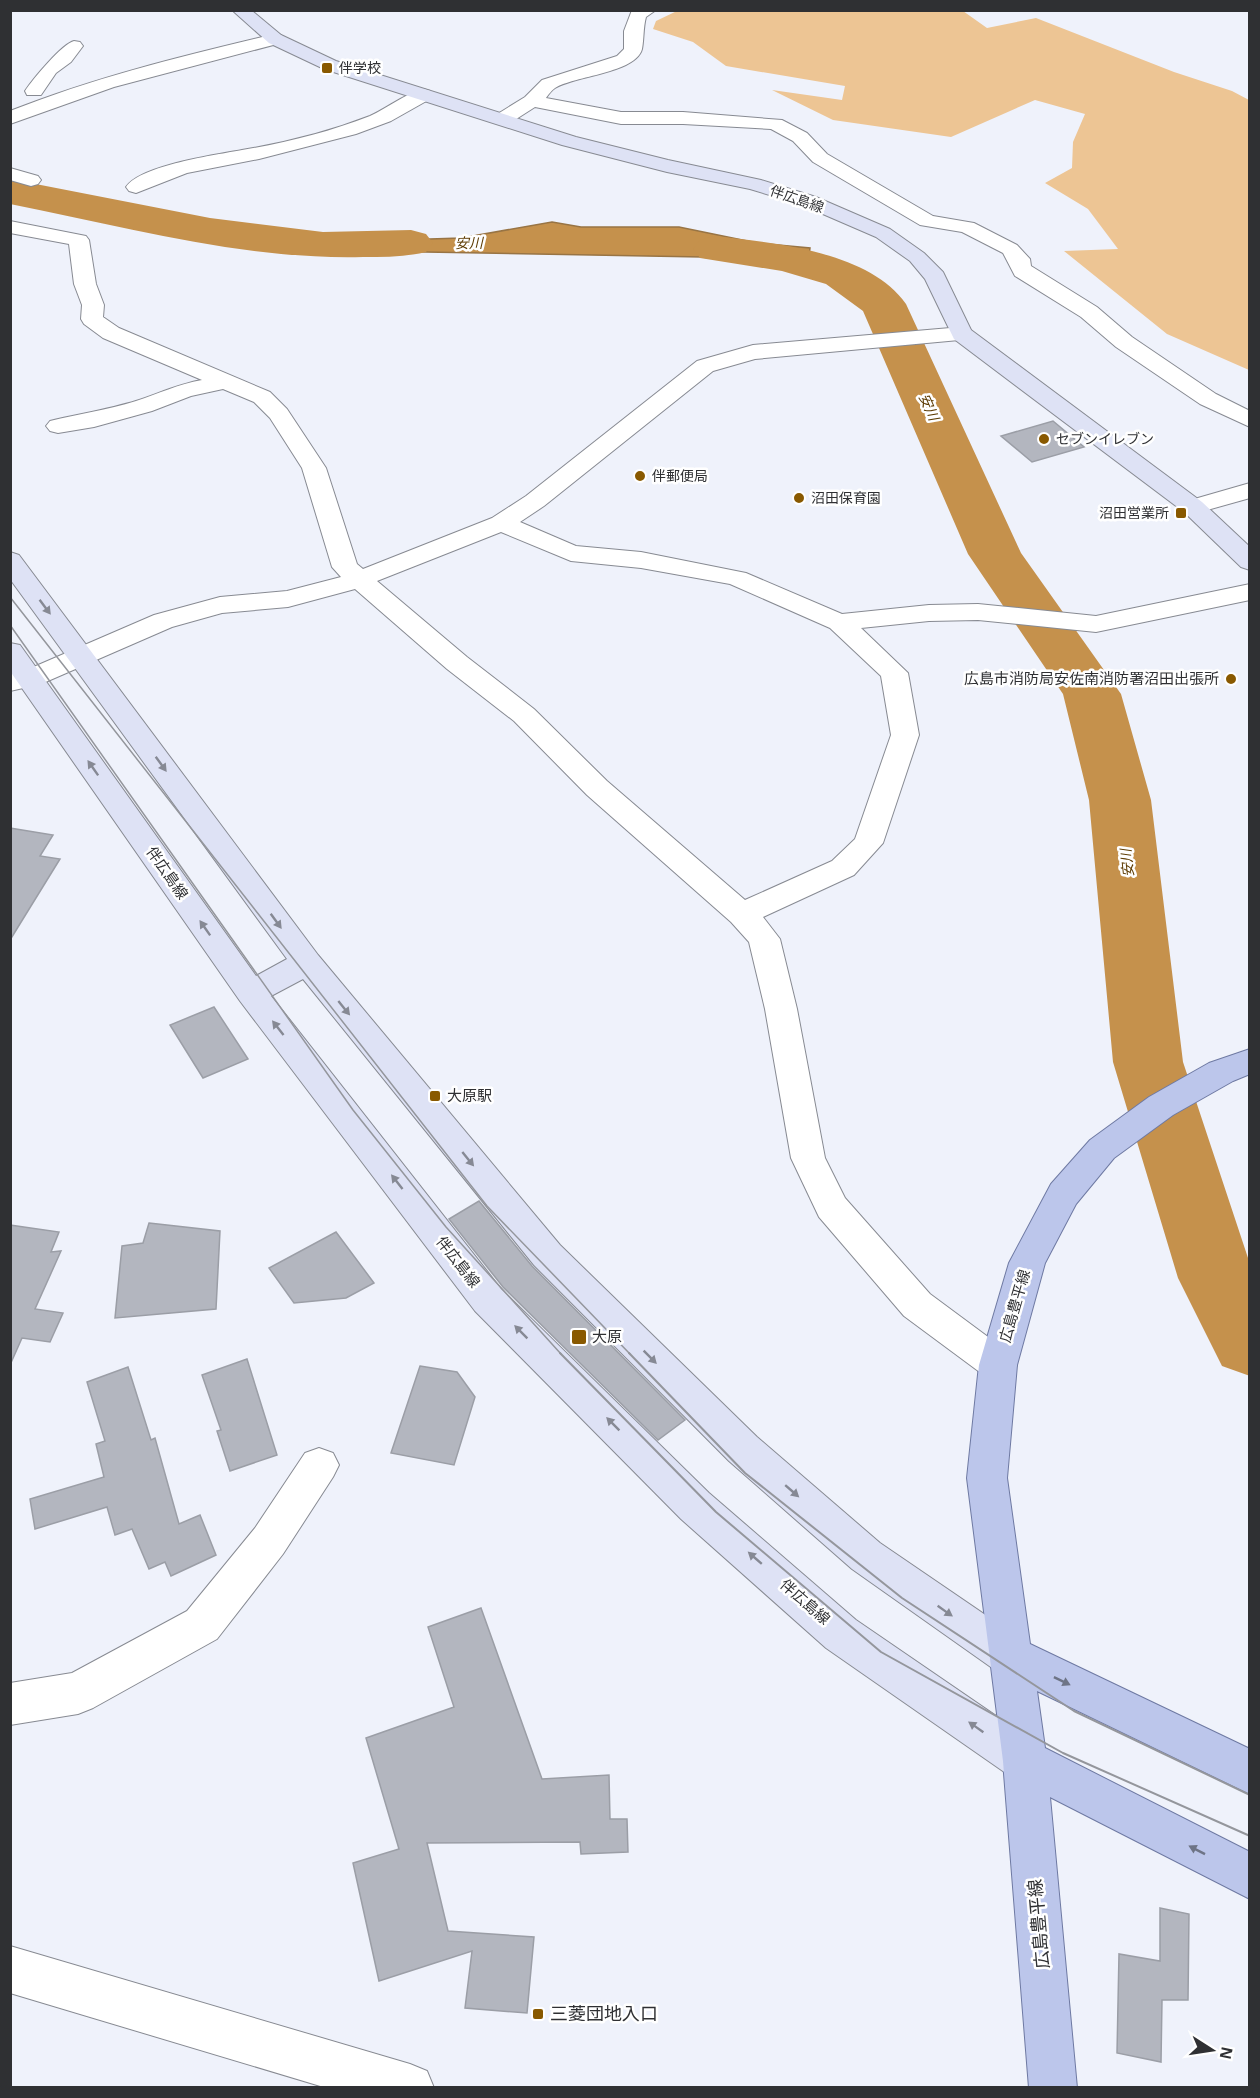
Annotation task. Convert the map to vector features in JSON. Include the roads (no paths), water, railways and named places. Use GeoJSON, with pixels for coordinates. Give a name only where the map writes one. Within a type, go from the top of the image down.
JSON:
{"type":"FeatureCollection","features":[{"type":"Feature","properties":{"kind":"main road","name":"伴広島線"},"geometry":{"type":"LineString","coordinates":[[240,10],[275,39],[330,65],[569,141],[667,166],[765,187],[809,201],[883,232],[917,256],[935,277],[952,335],[1193,507],[1250,562]]}},
{"type":"Feature","properties":{"kind":"main road"},"geometry":{"type":"LineString","coordinates":[[10,560],[307,963],[547,1255],[718,1424],[866,1556],[1010,1656],[1250,1772]]}},
{"type":"Feature","properties":{"kind":"main road","name":"伴広島線"},"geometry":{"type":"LineString","coordinates":[[10,651],[21,681],[251,993],[488,1300],[695,1506],[841,1634],[1024,1761]]}},
{"type":"Feature","properties":{"kind":"main road"},"geometry":{"type":"LineString","coordinates":[[251,993],[307,963]]}},
{"type":"Feature","properties":{"kind":"main road","name":"広島豊平線"},"geometry":{"type":"LineString","coordinates":[[1053,2088],[1024,1761],[987,1478],[998,1365],[1028,1263],[1063,1194],[1102,1149],[1161,1106],[1235,1067]]}},
{"type":"Feature","properties":{"kind":"main road"},"geometry":{"type":"LineString","coordinates":[[1024,1761],[1250,1876]]}},
{"type":"Feature","properties":{"kind":"street"},"geometry":{"type":"LineString","coordinates":[[503,119],[532,101],[549,84],[623,60],[633,50],[633,32],[638,14],[648,10]]}},
{"type":"Feature","properties":{"kind":"street"},"geometry":{"type":"LineString","coordinates":[[10,118],[58,98],[141,73],[275,39]]}},
{"type":"Feature","properties":{"kind":"street"},"geometry":{"type":"LineString","coordinates":[[58,98],[26,88],[65,58],[74,46]]}},
{"type":"Feature","properties":{"kind":"street"},"geometry":{"type":"LineString","coordinates":[[136,187],[154,176],[175,169],[259,153],[335,134],[378,119],[423,95]]}},
{"type":"Feature","properties":{"kind":"street"},"geometry":{"type":"LineString","coordinates":[[532,101],[621,118],[682,118],[775,124],[786,128],[800,137],[820,158],[927,221],[967,227],[1010,249],[1019,259],[1019,266],[1023,271],[1089,312],[1124,342],[1208,399],[1250,420]]}},
{"type":"Feature","properties":{"kind":"street"},"geometry":{"type":"LineString","coordinates":[[10,174],[31,180]]}},
{"type":"Feature","properties":{"kind":"street"},"geometry":{"type":"LineString","coordinates":[[10,228],[79,240],[85,284],[93,305],[92,319],[111,333],[262,397],[279,414],[314,468],[345,567],[457,663],[525,716],[597,788],[742,914],[764,939],[781,1009],[807,1158],[832,1207],[917,1305],[998,1365]]}},
{"type":"Feature","properties":{"kind":"street"},"geometry":{"type":"LineString","coordinates":[[21,681],[163,621],[220,605],[288,598],[358,580],[501,523],[535,501],[705,366],[753,352],[952,335]]}},
{"type":"Feature","properties":{"kind":"street"},"geometry":{"type":"LineString","coordinates":[[58,426],[94,420],[144,406],[184,390],[224,382]]}},
{"type":"Feature","properties":{"kind":"street"},"geometry":{"type":"LineString","coordinates":[[1193,507],[1250,490]]}},
{"type":"Feature","properties":{"kind":"street"},"geometry":{"type":"LineString","coordinates":[[501,523],[571,553],[641,560],[737,578],[838,622],[894,674],[905,735],[868,843],[843,868],[742,914]]}},
{"type":"Feature","properties":{"kind":"street"},"geometry":{"type":"LineString","coordinates":[[838,622],[929,613],[978,612],[1096,624],[1250,592]]}},
{"type":"Feature","properties":{"kind":"street"},"geometry":{"type":"LineString","coordinates":[[10,1704],[78,1693],[202,1625],[269,1541],[319,1465]]}},
{"type":"Feature","properties":{"kind":"street"},"geometry":{"type":"LineString","coordinates":[[10,1969],[410,2088]]}},
{"type":"Feature","properties":{"kind":"water"},"geometry":{"type":"Polygon","coordinates":[[[552,222],[581,227],[679,227],[757,243],[810,248],[807,270],[702,257],[313,250],[319,239],[367,241],[461,238],[552,222]]]}},
{"type":"Feature","properties":{"kind":"waterway","name":"安川"},"geometry":{"type":"LineString","coordinates":[[10,191],[210,231],[323,245],[411,243]]}},
{"type":"Feature","properties":{"kind":"waterway","name":"安川"},"geometry":{"type":"LineString","coordinates":[[715,249],[788,258],[842,275],[883,304],[995,554],[1092,694],[1120,800],[1148,1062],[1216,1278],[1250,1343]]}},
{"type":"Feature","properties":{"kind":"tram line"},"geometry":{"type":"LineString","coordinates":[[10,597],[487,1206],[630,1354]]}},
{"type":"Feature","properties":{"kind":"tram line"},"geometry":{"type":"LineString","coordinates":[[10,625],[353,1110],[446,1227],[561,1354]]}},
{"type":"Feature","properties":{"kind":"tram line"},"geometry":{"type":"LineString","coordinates":[[560,1353],[716,1512],[881,1652],[1063,1753],[1250,1836]]}},
{"type":"Feature","properties":{"kind":"tram line"},"geometry":{"type":"LineString","coordinates":[[629,1353],[745,1473],[902,1598],[1074,1711],[1250,1795]]}},
{"type":"Feature","properties":{"kind":"place","name":"伴学校"},"geometry":{"type":"Point","coordinates":[327,68]}},
{"type":"Feature","properties":{"kind":"place","name":"セブンイレブン"},"geometry":{"type":"Point","coordinates":[1044,439]}},
{"type":"Feature","properties":{"kind":"place","name":"伴郵便局"},"geometry":{"type":"Point","coordinates":[640,476]}},
{"type":"Feature","properties":{"kind":"place","name":"沼田保育園"},"geometry":{"type":"Point","coordinates":[799,498]}},
{"type":"Feature","properties":{"kind":"place","name":"沼田営業所"},"geometry":{"type":"Point","coordinates":[1181,513]}},
{"type":"Feature","properties":{"kind":"place","name":"広島市消防局安佐南消防署沼田出張所"},"geometry":{"type":"Point","coordinates":[1231,679]}},
{"type":"Feature","properties":{"kind":"place","name":"大原駅"},"geometry":{"type":"Point","coordinates":[435,1096]}},
{"type":"Feature","properties":{"kind":"place","name":"大原"},"geometry":{"type":"Point","coordinates":[579,1337]}},
{"type":"Feature","properties":{"kind":"place","name":"三菱団地入口"},"geometry":{"type":"Point","coordinates":[538,2014]}}]}
